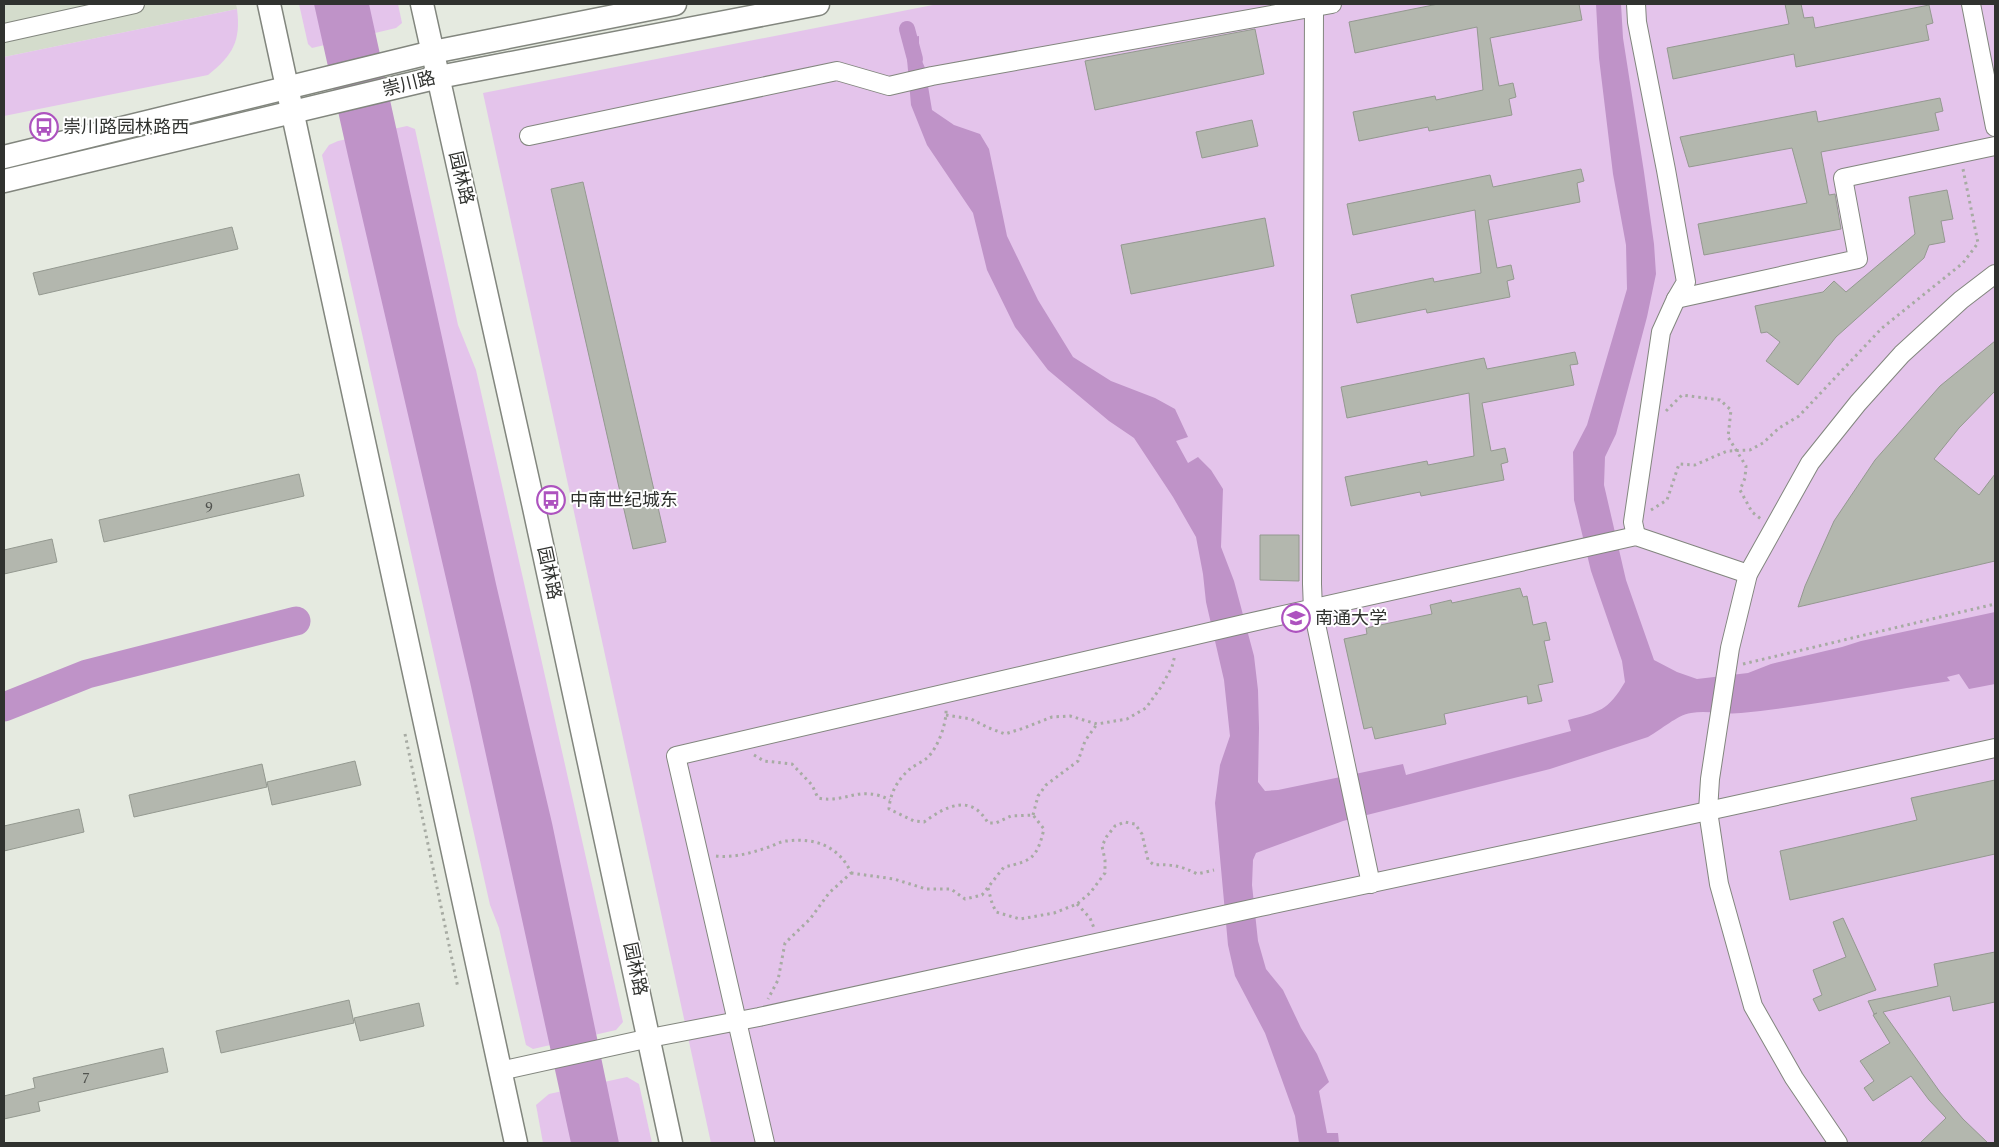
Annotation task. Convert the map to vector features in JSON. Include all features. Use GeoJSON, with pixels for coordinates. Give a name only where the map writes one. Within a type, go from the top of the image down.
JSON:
{"type":"FeatureCollection","features":[{"type":"Feature","properties":{"kind":"main road"},"geometry":{"type":"LineString","coordinates":[[269,4],[516,1143]]}},
{"type":"Feature","properties":{"kind":"main road","name":"园林路"},"geometry":{"type":"LineString","coordinates":[[422,4],[650,1038],[671,1143]]}},
{"type":"Feature","properties":{"kind":"main road","name":"崇川路"},"geometry":{"type":"LineString","coordinates":[[4,157],[433,52],[675,4]]}},
{"type":"Feature","properties":{"kind":"main road","name":"崇川路"},"geometry":{"type":"LineString","coordinates":[[4,181],[439,77],[818,4]]}},
{"type":"Feature","properties":{"kind":"street"},"geometry":{"type":"LineString","coordinates":[[4,33],[136,4]]}},
{"type":"Feature","properties":{"kind":"street"},"geometry":{"type":"LineString","coordinates":[[529,136],[836,71],[889,86],[932,76],[1332,4]]}},
{"type":"Feature","properties":{"kind":"street"},"geometry":{"type":"LineString","coordinates":[[1630,534],[1661,332],[1686,282],[1637,22],[1636,4]]}},
{"type":"Feature","properties":{"kind":"street"},"geometry":{"type":"LineString","coordinates":[[1971,4],[1995,127]]}},
{"type":"Feature","properties":{"kind":"street"},"geometry":{"type":"LineString","coordinates":[[1314,8],[1313,610],[1371,884]]}},
{"type":"Feature","properties":{"kind":"street"},"geometry":{"type":"LineString","coordinates":[[1676,299],[1858,260],[1843,178],[1995,146]]}},
{"type":"Feature","properties":{"kind":"street"},"geometry":{"type":"LineString","coordinates":[[1838,1143],[1794,1078],[1753,1006],[1719,884],[1708,811],[1710,779],[1730,648],[1748,574],[1810,463],[1858,403],[1902,354],[1961,300],[1995,274]]}},
{"type":"Feature","properties":{"kind":"street"},"geometry":{"type":"LineString","coordinates":[[765,1143],[676,756],[1178,641],[1248,623],[1313,610],[1579,548],[1630,534],[1748,574]]}},
{"type":"Feature","properties":{"kind":"street"},"geometry":{"type":"LineString","coordinates":[[500,1071],[736,1020],[759,1017],[1995,748]]}},
{"type":"Feature","properties":{"kind":"path"},"geometry":{"type":"LineString","coordinates":[[1630,534],[1646,513],[1667,500],[1679,464],[1696,465],[1726,451],[1750,450],[1762,443],[1779,428],[1799,416],[1882,328],[1963,264],[1978,243],[1959,154]]}},
{"type":"Feature","properties":{"kind":"path"},"geometry":{"type":"LineString","coordinates":[[1646,430],[1682,395],[1720,400],[1731,410],[1728,437],[1746,466],[1745,478],[1740,490],[1745,502],[1752,512],[1774,529]]}},
{"type":"Feature","properties":{"kind":"path"},"geometry":{"type":"LineString","coordinates":[[1727,670],[1995,604]]}},
{"type":"Feature","properties":{"kind":"path"},"geometry":{"type":"LineString","coordinates":[[946,714],[971,720],[1005,734],[1052,717],[1070,716],[1097,724],[1127,719],[1146,708],[1161,687],[1172,667],[1178,641]]}},
{"type":"Feature","properties":{"kind":"path"},"geometry":{"type":"LineString","coordinates":[[943,695],[946,714],[937,742],[928,757],[910,769],[898,782],[890,800],[889,809],[914,821],[924,822],[937,812],[955,806],[970,805],[982,812],[988,822],[996,823],[1011,816],[1033,815]]}},
{"type":"Feature","properties":{"kind":"path"},"geometry":{"type":"LineString","coordinates":[[1033,815],[1038,796],[1046,785],[1078,761],[1085,741],[1097,724]]}},
{"type":"Feature","properties":{"kind":"path"},"geometry":{"type":"LineString","coordinates":[[405,734],[458,988]]}},
{"type":"Feature","properties":{"kind":"path"},"geometry":{"type":"LineString","coordinates":[[740,741],[764,761],[792,764],[812,785],[818,798],[829,800],[848,795],[869,793],[877,794],[890,800]]}},
{"type":"Feature","properties":{"kind":"path"},"geometry":{"type":"LineString","coordinates":[[759,1017],[778,980],[784,943],[810,919],[829,893],[852,873],[894,879],[926,889],[951,889],[966,899],[982,895],[1004,867],[1024,863],[1039,849],[1044,829],[1033,815]]}},
{"type":"Feature","properties":{"kind":"path"},"geometry":{"type":"LineString","coordinates":[[988,887],[996,912],[1020,919],[1054,913],[1077,904],[1090,893],[1104,873],[1105,860],[1102,846],[1107,836],[1115,826],[1125,822],[1135,824],[1142,834],[1148,860],[1154,865],[1172,864],[1197,874],[1214,870]]}},
{"type":"Feature","properties":{"kind":"path"},"geometry":{"type":"LineString","coordinates":[[699,856],[707,854],[726,857],[747,854],[786,841],[804,840],[820,843],[836,852],[846,862],[852,873]]}},
{"type":"Feature","properties":{"kind":"path"},"geometry":{"type":"LineString","coordinates":[[1077,904],[1090,918],[1099,943]]}},
{"type":"Feature","properties":{"kind":"shaded area"},"geometry":{"type":"Polygon","coordinates":[[[4,4],[236,4],[237,9],[4,57],[4,4]]]}},
{"type":"Feature","properties":{"kind":"shaded area"},"geometry":{"type":"Polygon","coordinates":[[[299,4],[398,4],[402,23],[396,28],[312,48],[308,44],[299,4]]]}},
{"type":"Feature","properties":{"kind":"shaded area"},"geometry":{"type":"Polygon","coordinates":[[[314,4],[369,4],[496,584],[552,823],[619,1143],[571,1143],[470,682],[314,4]]]}},
{"type":"Feature","properties":{"kind":"shaded area","name":"南通大学"},"geometry":{"type":"Polygon","coordinates":[[[938,4],[1995,4],[1995,1143],[711,1143],[483,93],[938,4]]]}},
{"type":"Feature","properties":{"kind":"shaded area"},"geometry":{"type":"Polygon","coordinates":[[[1596,4],[1621,4],[1623,38],[1654,244],[1656,274],[1647,317],[1616,434],[1605,457],[1604,485],[1626,580],[1654,660],[1677,672],[1697,679],[1748,673],[1771,664],[1861,641],[1995,612],[1995,684],[1969,689],[1959,674],[1947,677],[1950,681],[1793,707],[1735,713],[1703,712],[1686,714],[1648,737],[1550,769],[1343,821],[1256,853],[1253,860],[1252,885],[1258,941],[1266,969],[1283,990],[1301,1028],[1317,1054],[1329,1082],[1319,1091],[1327,1133],[1338,1133],[1339,1143],[1299,1143],[1295,1116],[1265,1033],[1235,976],[1228,945],[1215,803],[1220,765],[1230,736],[1224,680],[1206,602],[1196,537],[1173,497],[1134,438],[1109,421],[1048,370],[1015,327],[987,270],[973,213],[927,145],[911,105],[907,59],[908,38],[919,36],[919,54],[925,68],[932,110],[954,125],[980,134],[989,149],[1007,236],[1038,300],[1073,357],[1111,381],[1155,398],[1175,409],[1188,437],[1176,441],[1188,463],[1198,457],[1211,470],[1223,489],[1221,547],[1234,581],[1254,656],[1258,690],[1258,782],[1265,791],[1278,790],[1403,764],[1406,775],[1571,731],[1568,720],[1588,715],[1608,705],[1625,682],[1622,661],[1591,571],[1574,500],[1573,452],[1587,425],[1627,289],[1626,245],[1613,174],[1599,58],[1596,4]]]}},
{"type":"Feature","properties":{"kind":"shaded area"},"geometry":{"type":"Polygon","coordinates":[[[237,9],[238,30],[233,46],[224,61],[208,75],[4,116],[4,57],[237,9]]]}},
{"type":"Feature","properties":{"kind":"shaded area"},"geometry":{"type":"Polygon","coordinates":[[[407,126],[415,129],[458,325],[476,370],[623,1022],[616,1030],[533,1049],[526,1045],[499,928],[490,905],[322,155],[329,145],[338,141],[407,126]]]}},
{"type":"Feature","properties":{"kind":"shaded area"},"geometry":{"type":"Polygon","coordinates":[[[627,1077],[639,1084],[652,1143],[543,1143],[536,1105],[549,1094],[627,1077]]]}},
{"type":"Feature","properties":{"kind":"building"},"geometry":{"type":"Polygon","coordinates":[[[1438,4],[1579,4],[1582,20],[1490,38],[1499,86],[1513,83],[1516,97],[1509,99],[1512,115],[1429,131],[1428,127],[1359,141],[1353,112],[1435,96],[1436,100],[1483,90],[1477,27],[1355,53],[1349,22],[1438,4]]]}},
{"type":"Feature","properties":{"kind":"building"},"geometry":{"type":"Polygon","coordinates":[[[1785,4],[1801,4],[1804,18],[1813,17],[1815,28],[1929,5],[1933,23],[1926,25],[1929,40],[1796,67],[1794,54],[1673,79],[1667,48],[1789,24],[1785,4]]]}},
{"type":"Feature","properties":{"kind":"building"},"geometry":{"type":"Polygon","coordinates":[[[1255,29],[1264,74],[1095,110],[1085,61],[1255,29]]]}},
{"type":"Feature","properties":{"kind":"building"},"geometry":{"type":"Polygon","coordinates":[[[1940,98],[1943,111],[1935,113],[1939,130],[1821,152],[1829,195],[1835,194],[1841,229],[1704,255],[1698,224],[1807,203],[1792,148],[1689,167],[1680,137],[1816,111],[1818,122],[1940,98]]]}},
{"type":"Feature","properties":{"kind":"building"},"geometry":{"type":"Polygon","coordinates":[[[1252,120],[1258,146],[1202,158],[1196,132],[1252,120]]]}},
{"type":"Feature","properties":{"kind":"building"},"geometry":{"type":"Polygon","coordinates":[[[1581,169],[1584,181],[1577,183],[1580,202],[1488,220],[1497,268],[1511,265],[1514,279],[1507,281],[1510,297],[1427,313],[1426,309],[1357,323],[1351,295],[1433,278],[1434,282],[1481,273],[1475,210],[1353,235],[1347,204],[1490,175],[1493,187],[1581,169]]]}},
{"type":"Feature","properties":{"kind":"building"},"geometry":{"type":"Polygon","coordinates":[[[583,182],[666,542],[633,549],[551,189],[583,182]]]}},
{"type":"Feature","properties":{"kind":"building"},"geometry":{"type":"Polygon","coordinates":[[[1947,190],[1953,219],[1941,221],[1945,242],[1929,245],[1924,258],[1836,337],[1798,385],[1766,361],[1780,342],[1767,332],[1761,333],[1755,306],[1823,292],[1834,281],[1846,292],[1915,234],[1909,197],[1947,190]]]}},
{"type":"Feature","properties":{"kind":"building"},"geometry":{"type":"Polygon","coordinates":[[[1265,218],[1274,266],[1131,294],[1121,245],[1265,218]]]}},
{"type":"Feature","properties":{"kind":"building"},"geometry":{"type":"Polygon","coordinates":[[[232,227],[238,249],[39,295],[33,273],[232,227]]]}},
{"type":"Feature","properties":{"kind":"building"},"geometry":{"type":"Polygon","coordinates":[[[1995,341],[1995,391],[1959,428],[1934,459],[1979,495],[1995,474],[1995,561],[1798,607],[1805,586],[1834,521],[1875,460],[1940,386],[1995,341]]]}},
{"type":"Feature","properties":{"kind":"building"},"geometry":{"type":"Polygon","coordinates":[[[1575,352],[1578,364],[1570,365],[1574,385],[1482,403],[1491,451],[1505,448],[1508,462],[1501,464],[1504,480],[1421,496],[1420,492],[1351,506],[1345,477],[1427,461],[1428,465],[1474,456],[1469,393],[1347,418],[1341,387],[1484,358],[1487,369],[1575,352]]]}},
{"type":"Feature","properties":{"kind":"building"},"geometry":{"type":"Polygon","coordinates":[[[299,474],[304,496],[104,542],[99,520],[299,474]]]}},
{"type":"Feature","properties":{"kind":"building"},"geometry":{"type":"Polygon","coordinates":[[[1260,535],[1299,535],[1299,581],[1260,580],[1260,535]]]}},
{"type":"Feature","properties":{"kind":"building"},"geometry":{"type":"Polygon","coordinates":[[[52,539],[57,562],[4,574],[4,550],[52,539]]]}},
{"type":"Feature","properties":{"kind":"building"},"geometry":{"type":"Polygon","coordinates":[[[1520,588],[1523,597],[1527,596],[1533,625],[1546,622],[1550,640],[1544,641],[1553,682],[1538,685],[1542,701],[1528,704],[1527,696],[1444,714],[1446,724],[1375,739],[1372,727],[1364,729],[1344,639],[1367,634],[1366,628],[1432,614],[1430,605],[1451,600],[1452,603],[1520,588]]]}},
{"type":"Feature","properties":{"kind":"building"},"geometry":{"type":"Polygon","coordinates":[[[355,761],[361,785],[272,805],[267,782],[355,761]]]}},
{"type":"Feature","properties":{"kind":"building"},"geometry":{"type":"Polygon","coordinates":[[[262,764],[267,787],[134,817],[129,795],[262,764]]]}},
{"type":"Feature","properties":{"kind":"building"},"geometry":{"type":"Polygon","coordinates":[[[1995,780],[1995,854],[1790,900],[1780,851],[1917,820],[1911,798],[1995,780]]]}},
{"type":"Feature","properties":{"kind":"building"},"geometry":{"type":"Polygon","coordinates":[[[79,809],[84,832],[4,851],[4,826],[79,809]]]}},
{"type":"Feature","properties":{"kind":"building"},"geometry":{"type":"Polygon","coordinates":[[[1843,918],[1876,990],[1819,1011],[1813,999],[1822,995],[1813,970],[1846,957],[1833,922],[1843,918]]]}},
{"type":"Feature","properties":{"kind":"building"},"geometry":{"type":"Polygon","coordinates":[[[1995,952],[1995,1002],[1953,1011],[1950,996],[1883,1012],[1940,1092],[1963,1119],[1988,1143],[1920,1143],[1946,1118],[1929,1100],[1911,1076],[1873,1101],[1864,1088],[1874,1081],[1860,1061],[1890,1043],[1873,1015],[1877,1013],[1874,1014],[1868,1001],[1938,986],[1934,964],[1995,952]]]}},
{"type":"Feature","properties":{"kind":"building"},"geometry":{"type":"Polygon","coordinates":[[[349,1000],[354,1023],[221,1053],[216,1031],[349,1000]]]}},
{"type":"Feature","properties":{"kind":"building"},"geometry":{"type":"Polygon","coordinates":[[[419,1003],[424,1026],[360,1041],[354,1018],[419,1003]]]}},
{"type":"Feature","properties":{"kind":"building"},"geometry":{"type":"Polygon","coordinates":[[[163,1048],[168,1072],[38,1102],[40,1111],[4,1119],[4,1096],[35,1088],[33,1078],[163,1048]]]}},
{"type":"Feature","properties":{"kind":"waterway"},"geometry":{"type":"LineString","coordinates":[[907,29],[915,59]]}},
{"type":"Feature","properties":{"kind":"waterway"},"geometry":{"type":"LineString","coordinates":[[4,707],[87,674],[296,621]]}},
{"type":"Feature","properties":{"kind":"place","name":"崇川路园林路西"},"geometry":{"type":"Point","coordinates":[44,127]}},
{"type":"Feature","properties":{"kind":"place","name":"中南世纪城东"},"geometry":{"type":"Point","coordinates":[551,500]}},
{"type":"Feature","properties":{"kind":"place","name":"南通大学"},"geometry":{"type":"Point","coordinates":[1296,618]}}]}
